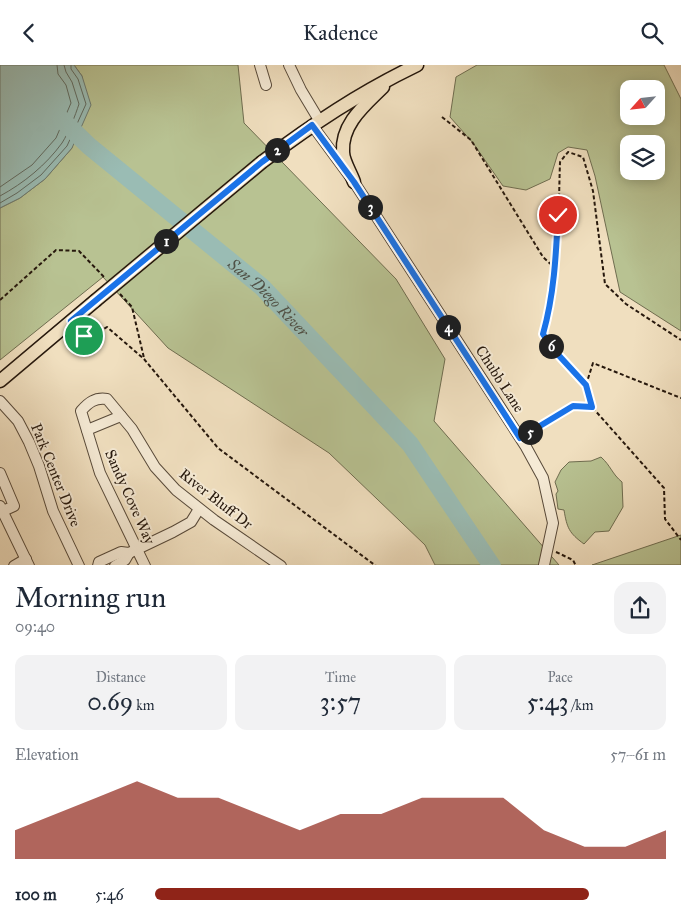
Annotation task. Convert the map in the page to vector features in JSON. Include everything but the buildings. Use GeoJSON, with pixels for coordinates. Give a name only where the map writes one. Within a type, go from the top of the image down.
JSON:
{"type":"FeatureCollection","features":[{"type":"Feature","properties":{"kind":"main road"},"geometry":{"type":"LineString","coordinates":[[0,381],[262,162],[316,122],[396,75],[417,65]]}},
{"type":"Feature","properties":{"kind":"main road"},"geometry":{"type":"LineString","coordinates":[[354,182],[343,153],[345,134],[353,118],[396,75]]}},
{"type":"Feature","properties":{"kind":"street"},"geometry":{"type":"LineString","coordinates":[[260,65],[266,85]]}},
{"type":"Feature","properties":{"kind":"street","name":"Chubb Lane"},"geometry":{"type":"LineString","coordinates":[[289,65],[316,122],[520,438],[543,478],[553,523],[544,565]]}},
{"type":"Feature","properties":{"kind":"street","name":"River Bluff Dr"},"geometry":{"type":"LineString","coordinates":[[81,411],[94,400],[100,398],[107,399],[132,429],[155,467],[176,490],[199,509],[281,565]]}},
{"type":"Feature","properties":{"kind":"street","name":"Park Center Drive"},"geometry":{"type":"LineString","coordinates":[[0,401],[18,421],[29,442],[53,511],[78,565]]}},
{"type":"Feature","properties":{"kind":"street","name":"Sandy Cove Way"},"geometry":{"type":"LineString","coordinates":[[81,411],[100,473],[133,551],[146,565]]}},
{"type":"Feature","properties":{"kind":"street"},"geometry":{"type":"LineString","coordinates":[[87,430],[121,416]]}},
{"type":"Feature","properties":{"kind":"street"},"geometry":{"type":"LineString","coordinates":[[0,473],[14,506],[1,508],[28,562],[14,565]]}},
{"type":"Feature","properties":{"kind":"street"},"geometry":{"type":"LineString","coordinates":[[98,565],[121,552],[133,551],[173,532],[191,522],[199,509]]}},
{"type":"Feature","properties":{"kind":"street"},"geometry":{"type":"LineString","coordinates":[[115,565],[125,561],[133,551]]}},
{"type":"Feature","properties":{"kind":"path"},"geometry":{"type":"LineString","coordinates":[[442,117],[471,140],[543,257],[556,269]]}},
{"type":"Feature","properties":{"kind":"path"},"geometry":{"type":"LineString","coordinates":[[681,340],[626,304],[605,285],[593,191],[583,157],[568,152],[560,162],[556,269],[550,311],[543,334],[552,348],[586,385],[592,407],[664,488],[665,519],[681,540]]}},
{"type":"Feature","properties":{"kind":"path"},"geometry":{"type":"LineString","coordinates":[[0,300],[56,250],[79,251],[106,279]]}},
{"type":"Feature","properties":{"kind":"path"},"geometry":{"type":"LineString","coordinates":[[119,293],[132,307],[144,359]]}},
{"type":"Feature","properties":{"kind":"path"},"geometry":{"type":"LineString","coordinates":[[71,321],[84,336],[93,336],[107,327],[144,359],[218,448],[376,565]]}},
{"type":"Feature","properties":{"kind":"path"},"geometry":{"type":"LineString","coordinates":[[586,385],[593,363],[681,398]]}},
{"type":"Feature","properties":{"kind":"path"},"geometry":{"type":"LineString","coordinates":[[520,438],[573,406],[592,407]]}},
{"type":"Feature","properties":{"kind":"path"},"geometry":{"type":"LineString","coordinates":[[547,547],[573,560],[576,565]]}},
{"type":"Feature","properties":{"kind":"green space"},"geometry":{"type":"Polygon","coordinates":[[[74,65],[238,65],[244,123],[396,279],[445,359],[434,421],[559,565],[435,565],[425,545],[329,453],[168,348],[103,277],[0,360],[0,208],[20,198],[45,179],[72,148],[82,76],[74,65]]]}},
{"type":"Feature","properties":{"kind":"green space"},"geometry":{"type":"Polygon","coordinates":[[[477,65],[664,65],[681,99],[681,331],[620,292],[595,176],[587,150],[568,147],[558,153],[550,179],[526,190],[503,186],[473,143],[450,117],[456,77],[477,65]]]}},
{"type":"Feature","properties":{"kind":"green space"},"geometry":{"type":"Polygon","coordinates":[[[601,457],[622,482],[623,507],[609,531],[595,532],[584,544],[570,530],[564,510],[558,509],[556,494],[558,491],[555,482],[561,470],[569,462],[591,461],[601,457]]]}},
{"type":"Feature","properties":{"kind":"green space"},"geometry":{"type":"Polygon","coordinates":[[[681,535],[681,565],[592,565],[681,535]]]}},
{"type":"Feature","properties":{"kind":"water"},"geometry":{"type":"Polygon","coordinates":[[[0,65],[74,65],[82,76],[91,105],[72,148],[45,179],[20,198],[0,208],[0,65]]]}},
{"type":"Feature","properties":{"kind":"waterway","name":"San Diego River"},"geometry":{"type":"LineString","coordinates":[[61,119],[89,146],[262,287],[410,444],[491,565]]}},
{"type":"Feature","properties":{"kind":"route"},"geometry":{"type":"LineString","coordinates":[[84,336],[71,321],[262,162],[312,125],[354,182],[520,438],[573,406],[592,407],[586,385],[552,348],[543,334],[550,311],[556,269],[558,215]]}}]}
